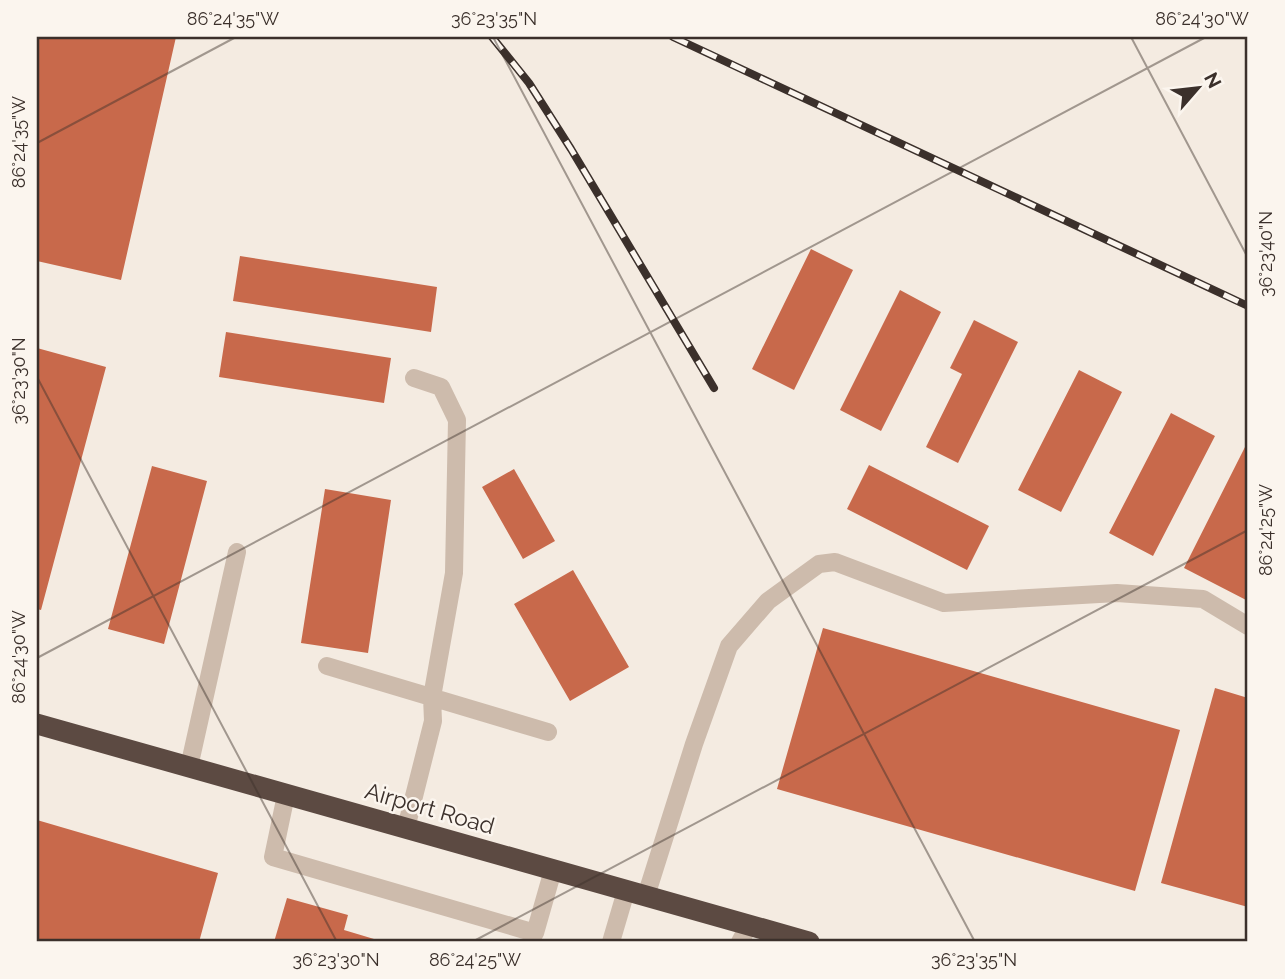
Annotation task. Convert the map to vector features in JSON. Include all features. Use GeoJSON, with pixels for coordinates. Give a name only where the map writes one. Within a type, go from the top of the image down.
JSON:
{"type":"FeatureCollection","features":[{"type":"Feature","properties":{"kind":"highway","name":"Airport Road"},"geometry":{"type":"LineString","coordinates":[[37,724],[636,893],[745,934],[809,942]]}},
{"type":"Feature","properties":{"kind":"lane"},"geometry":{"type":"LineString","coordinates":[[406,828],[433,721],[432,697],[454,573],[457,420],[441,387],[414,378]]}},
{"type":"Feature","properties":{"kind":"lane"},"geometry":{"type":"LineString","coordinates":[[189,767],[237,552]]}},
{"type":"Feature","properties":{"kind":"lane"},"geometry":{"type":"LineString","coordinates":[[611,942],[636,893],[729,646],[768,601],[818,564],[835,562],[943,603],[1117,593],[1203,599],[1248,626]]}},
{"type":"Feature","properties":{"kind":"lane"},"geometry":{"type":"LineString","coordinates":[[327,666],[548,732]]}},
{"type":"Feature","properties":{"kind":"lane"},"geometry":{"type":"LineString","coordinates":[[286,794],[272,857],[534,937],[553,870]]}},
{"type":"Feature","properties":{"kind":"building"},"geometry":{"type":"Polygon","coordinates":[[[39,37],[176,37],[121,280],[37,261],[39,37]]]}},
{"type":"Feature","properties":{"kind":"building"},"geometry":{"type":"Polygon","coordinates":[[[811,249],[853,270],[794,390],[752,369],[811,249]]]}},
{"type":"Feature","properties":{"kind":"building"},"geometry":{"type":"Polygon","coordinates":[[[240,256],[437,287],[431,332],[233,301],[240,256]]]}},
{"type":"Feature","properties":{"kind":"building"},"geometry":{"type":"Polygon","coordinates":[[[900,290],[941,312],[881,431],[840,410],[900,290]]]}},
{"type":"Feature","properties":{"kind":"building"},"geometry":{"type":"Polygon","coordinates":[[[974,320],[1018,342],[958,463],[926,447],[962,374],[950,368],[974,320]]]}},
{"type":"Feature","properties":{"kind":"building"},"geometry":{"type":"Polygon","coordinates":[[[226,332],[391,358],[384,403],[219,377],[226,332]]]}},
{"type":"Feature","properties":{"kind":"building"},"geometry":{"type":"Polygon","coordinates":[[[37,348],[106,367],[41,610],[37,609],[37,348]]]}},
{"type":"Feature","properties":{"kind":"building"},"geometry":{"type":"Polygon","coordinates":[[[1079,370],[1122,392],[1061,512],[1018,490],[1079,370]]]}},
{"type":"Feature","properties":{"kind":"building"},"geometry":{"type":"Polygon","coordinates":[[[1171,413],[1215,436],[1153,556],[1109,533],[1171,413]]]}},
{"type":"Feature","properties":{"kind":"building"},"geometry":{"type":"Polygon","coordinates":[[[1245,447],[1248,449],[1248,601],[1184,568],[1245,447]]]}},
{"type":"Feature","properties":{"kind":"building"},"geometry":{"type":"Polygon","coordinates":[[[869,465],[989,526],[967,570],[847,509],[869,465]]]}},
{"type":"Feature","properties":{"kind":"building"},"geometry":{"type":"Polygon","coordinates":[[[152,466],[207,481],[164,644],[108,629],[152,466]]]}},
{"type":"Feature","properties":{"kind":"building"},"geometry":{"type":"Polygon","coordinates":[[[514,469],[555,541],[523,559],[482,487],[514,469]]]}},
{"type":"Feature","properties":{"kind":"building"},"geometry":{"type":"Polygon","coordinates":[[[325,489],[391,500],[368,653],[301,643],[325,489]]]}},
{"type":"Feature","properties":{"kind":"building"},"geometry":{"type":"Polygon","coordinates":[[[573,570],[629,667],[570,701],[514,604],[573,570]]]}},
{"type":"Feature","properties":{"kind":"building"},"geometry":{"type":"Polygon","coordinates":[[[823,628],[1180,730],[1135,891],[777,789],[823,628]]]}},
{"type":"Feature","properties":{"kind":"building"},"geometry":{"type":"Polygon","coordinates":[[[1215,688],[1248,698],[1248,907],[1161,883],[1215,688]]]}},
{"type":"Feature","properties":{"kind":"building"},"geometry":{"type":"Polygon","coordinates":[[[37,820],[218,873],[199,942],[37,942],[37,820]]]}},
{"type":"Feature","properties":{"kind":"building"},"geometry":{"type":"Polygon","coordinates":[[[287,898],[348,915],[344,930],[384,942],[274,942],[287,898]]]}},
{"type":"Feature","properties":{"kind":"railway"},"geometry":{"type":"LineString","coordinates":[[492,37],[529,83],[571,149],[714,388]]}},
{"type":"Feature","properties":{"kind":"railway"},"geometry":{"type":"LineString","coordinates":[[673,37],[1248,306]]}}]}
